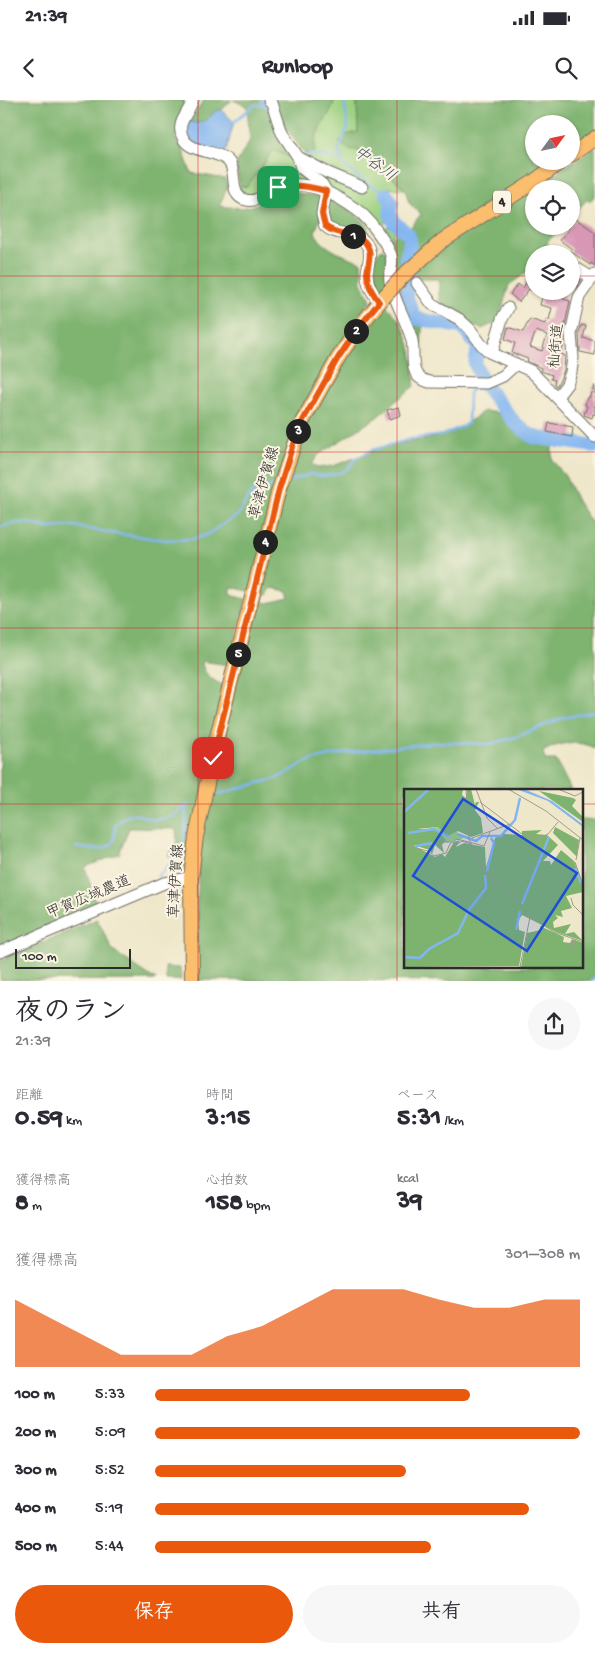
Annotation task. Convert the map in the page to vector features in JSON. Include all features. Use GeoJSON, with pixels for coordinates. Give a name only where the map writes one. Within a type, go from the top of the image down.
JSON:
{"type":"FeatureCollection","features":[{"type":"Feature","properties":{"kind":"main road"},"geometry":{"type":"LineString","coordinates":[[580,149],[595,138]]}},
{"type":"Feature","properties":{"kind":"main road","name":"草津伊賀線"},"geometry":{"type":"LineString","coordinates":[[192,980],[191,877],[196,837],[215,745],[279,489],[301,424],[338,358],[359,327],[405,274],[442,241],[550,170]]}},
{"type":"Feature","properties":{"kind":"street"},"geometry":{"type":"LineString","coordinates":[[193,100],[181,122],[183,138],[188,144],[224,158],[230,164],[235,191],[238,197],[253,201],[278,187],[290,185],[308,186],[326,191],[360,211],[373,226],[391,255],[392,265],[389,279],[412,340],[414,370],[418,377],[429,382],[484,383],[503,376],[516,364]]}},
{"type":"Feature","properties":{"kind":"street"},"geometry":{"type":"LineString","coordinates":[[269,100],[272,103],[282,132],[298,157],[301,168],[322,184],[326,191],[322,214],[325,226],[337,233],[358,236],[365,242],[370,252],[367,274],[369,286],[381,300]]}},
{"type":"Feature","properties":{"kind":"street"},"geometry":{"type":"LineString","coordinates":[[298,157],[326,172],[362,187]]}},
{"type":"Feature","properties":{"kind":"street"},"geometry":{"type":"LineString","coordinates":[[580,269],[594,276]]}},
{"type":"Feature","properties":{"kind":"street","name":"杣街道"},"geometry":{"type":"LineString","coordinates":[[558,397],[567,384],[571,372],[573,358],[571,334],[579,298],[594,276]]}},
{"type":"Feature","properties":{"kind":"street"},"geometry":{"type":"LineString","coordinates":[[417,283],[432,304],[459,319],[470,329],[481,344],[492,353],[531,371],[595,437]]}},
{"type":"Feature","properties":{"kind":"street"},"geometry":{"type":"LineString","coordinates":[[492,353],[502,319],[508,308]]}},
{"type":"Feature","properties":{"kind":"street","name":"甲賀広域農道"},"geometry":{"type":"LineString","coordinates":[[0,952],[148,890],[174,880],[191,877]]}},
{"type":"Feature","properties":{"kind":"green space"},"geometry":{"type":"Polygon","coordinates":[[[0,100],[191,100],[184,110],[175,138],[183,150],[191,173],[225,179],[228,186],[219,206],[238,208],[253,206],[274,194],[285,192],[318,196],[345,207],[368,227],[364,239],[335,229],[329,213],[321,216],[315,232],[318,238],[328,247],[361,262],[362,283],[371,300],[352,325],[386,305],[399,320],[409,343],[414,370],[414,386],[377,417],[318,455],[312,464],[317,468],[333,466],[389,445],[429,439],[460,428],[484,411],[497,413],[526,428],[541,432],[552,441],[552,460],[565,476],[577,501],[595,528],[595,748],[589,745],[569,743],[555,746],[543,752],[545,760],[556,760],[570,789],[404,789],[404,968],[582,968],[582,820],[595,820],[595,978],[593,981],[195,980],[199,858],[168,856],[177,841],[176,829],[129,828],[119,854],[85,867],[97,907],[0,947],[0,100]],[[231,587],[231,595],[246,599],[229,665],[202,661],[202,666],[206,673],[216,682],[225,686],[254,600],[268,603],[289,598],[287,591],[273,588],[267,595],[231,587]]]}},
{"type":"Feature","properties":{"kind":"green space"},"geometry":{"type":"Polygon","coordinates":[[[204,100],[232,100],[204,127],[189,124],[204,100]]]}},
{"type":"Feature","properties":{"kind":"green space"},"geometry":{"type":"Polygon","coordinates":[[[233,100],[270,100],[294,157],[292,159],[273,150],[247,187],[240,186],[236,164],[250,140],[247,106],[233,100]]]}},
{"type":"Feature","properties":{"kind":"green space"},"geometry":{"type":"Polygon","coordinates":[[[272,100],[334,100],[329,113],[319,129],[315,143],[315,152],[304,153],[286,128],[272,100]]]}},
{"type":"Feature","properties":{"kind":"green space"},"geometry":{"type":"Polygon","coordinates":[[[334,100],[357,100],[358,132],[349,149],[357,150],[405,189],[386,188],[391,203],[387,207],[391,217],[380,227],[382,229],[395,224],[398,229],[388,241],[334,193],[333,188],[314,174],[305,159],[304,153],[315,152],[315,143],[319,129],[329,113],[334,100]]]}},
{"type":"Feature","properties":{"kind":"green space"},"geometry":{"type":"Polygon","coordinates":[[[357,100],[595,100],[595,141],[580,146],[580,115],[525,115],[525,170],[556,170],[545,180],[525,180],[525,235],[554,235],[547,242],[548,245],[525,245],[525,273],[509,285],[498,322],[481,329],[452,314],[439,299],[439,279],[418,279],[415,271],[459,224],[442,233],[415,256],[411,227],[421,214],[409,203],[405,189],[392,177],[377,168],[357,150],[349,149],[339,143],[345,135],[358,132],[357,100]]]}},
{"type":"Feature","properties":{"kind":"green space"},"geometry":{"type":"Polygon","coordinates":[[[595,148],[595,195],[591,200],[587,200],[580,207],[580,180],[546,180],[561,170],[580,170],[580,158],[595,148]]]}},
{"type":"Feature","properties":{"kind":"green space"},"geometry":{"type":"Polygon","coordinates":[[[273,150],[292,158],[294,157],[312,182],[282,183],[268,187],[256,196],[241,193],[238,175],[257,175],[273,150]]]}},
{"type":"Feature","properties":{"kind":"green space"},"geometry":{"type":"Polygon","coordinates":[[[399,232],[407,248],[403,266],[391,279],[389,241],[399,232]]]}},
{"type":"Feature","properties":{"kind":"green space"},"geometry":{"type":"Polygon","coordinates":[[[382,249],[387,252],[388,282],[380,292],[374,281],[372,269],[374,259],[382,249]]]}},
{"type":"Feature","properties":{"kind":"green space"},"geometry":{"type":"Polygon","coordinates":[[[406,282],[413,310],[425,323],[422,329],[421,348],[419,349],[396,293],[406,282]]]}},
{"type":"Feature","properties":{"kind":"green space"},"geometry":{"type":"Polygon","coordinates":[[[97,919],[113,951],[156,980],[0,980],[0,961],[97,919]]]}},
{"type":"Feature","properties":{"kind":"green space"},"geometry":{"type":"Polygon","coordinates":[[[165,967],[180,968],[181,980],[166,980],[165,967]]]}},
{"type":"Feature","properties":{"kind":"water"},"geometry":{"type":"Polygon","coordinates":[[[217,110],[221,110],[234,122],[226,151],[219,153],[189,141],[184,124],[188,121],[201,123],[217,110]]]}},
{"type":"Feature","properties":{"kind":"building"},"geometry":{"type":"Polygon","coordinates":[[[580,222],[595,232],[595,266],[580,258],[580,245],[567,245],[560,240],[564,235],[580,235],[580,222]]]}},
{"type":"Feature","properties":{"kind":"building"},"geometry":{"type":"Polygon","coordinates":[[[518,284],[523,288],[525,284],[525,294],[519,302],[510,294],[518,284]]]}},
{"type":"Feature","properties":{"kind":"building"},"geometry":{"type":"Polygon","coordinates":[[[541,300],[570,301],[560,341],[564,343],[561,354],[565,356],[564,370],[556,386],[554,384],[555,380],[551,379],[552,375],[541,371],[541,368],[527,361],[528,359],[512,353],[515,343],[505,339],[508,327],[523,332],[530,319],[545,324],[546,319],[549,320],[552,308],[540,305],[541,300]],[[536,331],[530,347],[542,351],[547,335],[536,331]]]}},
{"type":"Feature","properties":{"kind":"building"},"geometry":{"type":"Polygon","coordinates":[[[581,325],[586,326],[583,338],[595,341],[595,355],[580,352],[579,334],[581,325]]]}},
{"type":"Feature","properties":{"kind":"building"},"geometry":{"type":"Polygon","coordinates":[[[594,385],[595,415],[593,414],[592,418],[584,415],[587,397],[589,398],[594,385]]]}},
{"type":"Feature","properties":{"kind":"building"},"geometry":{"type":"Polygon","coordinates":[[[399,407],[401,415],[390,419],[387,410],[399,407]]]}},
{"type":"Feature","properties":{"kind":"building"},"geometry":{"type":"Polygon","coordinates":[[[549,423],[573,427],[572,437],[547,432],[549,423]]]}},
{"type":"Feature","properties":{"kind":"waterway","name":"中谷川"},"geometry":{"type":"LineString","coordinates":[[261,100],[269,110]]}},
{"type":"Feature","properties":{"kind":"waterway"},"geometry":{"type":"LineString","coordinates":[[341,160],[338,151],[348,127],[344,100]]}},
{"type":"Feature","properties":{"kind":"waterway"},"geometry":{"type":"LineString","coordinates":[[234,122],[254,105],[266,105]]}},
{"type":"Feature","properties":{"kind":"waterway","name":"中谷川"},"geometry":{"type":"LineString","coordinates":[[305,155],[326,156],[341,161],[362,180],[386,194]]}},
{"type":"Feature","properties":{"kind":"waterway","name":"中谷川"},"geometry":{"type":"LineString","coordinates":[[386,194],[392,202],[390,213],[393,221],[408,234],[410,239],[406,257],[410,282],[406,295],[415,318],[463,328],[478,347],[475,364],[486,387],[515,423],[533,437],[595,446]]}},
{"type":"Feature","properties":{"kind":"waterway"},"geometry":{"type":"LineString","coordinates":[[286,482],[311,474],[323,476],[340,473],[349,468],[355,459],[372,450],[412,439],[443,435],[468,424],[469,394],[472,389],[485,388]]}},
{"type":"Feature","properties":{"kind":"waterway"},"geometry":{"type":"LineString","coordinates":[[0,527],[17,523],[29,523],[48,528],[74,526],[110,533],[167,540],[194,539],[206,535],[238,515],[254,491],[274,485]]}},
{"type":"Feature","properties":{"kind":"waterway"},"geometry":{"type":"LineString","coordinates":[[214,795],[278,778],[304,763],[316,759],[345,753],[440,742],[489,744],[516,737],[562,718],[595,711]]}},
{"type":"Feature","properties":{"kind":"waterway"},"geometry":{"type":"LineString","coordinates":[[76,847],[101,849],[110,845],[114,841],[115,826],[129,815],[139,815],[155,820],[162,819],[175,815],[189,805]]}},
{"type":"Feature","properties":{"kind":"waterway"},"geometry":{"type":"LineString","coordinates":[[158,876],[172,861],[182,845],[185,832],[186,807]]}},
{"type":"Feature","properties":{"kind":"waterway"},"geometry":{"type":"LineString","coordinates":[[592,981],[595,977]]}},
{"type":"Feature","properties":{"kind":"route"},"geometry":{"type":"LineString","coordinates":[[213,758],[279,489],[293,444],[301,424],[338,358],[379,302],[369,286],[367,274],[370,252],[365,242],[358,236],[337,233],[325,226],[322,214],[326,191],[308,186],[290,185],[278,187]]}}]}
